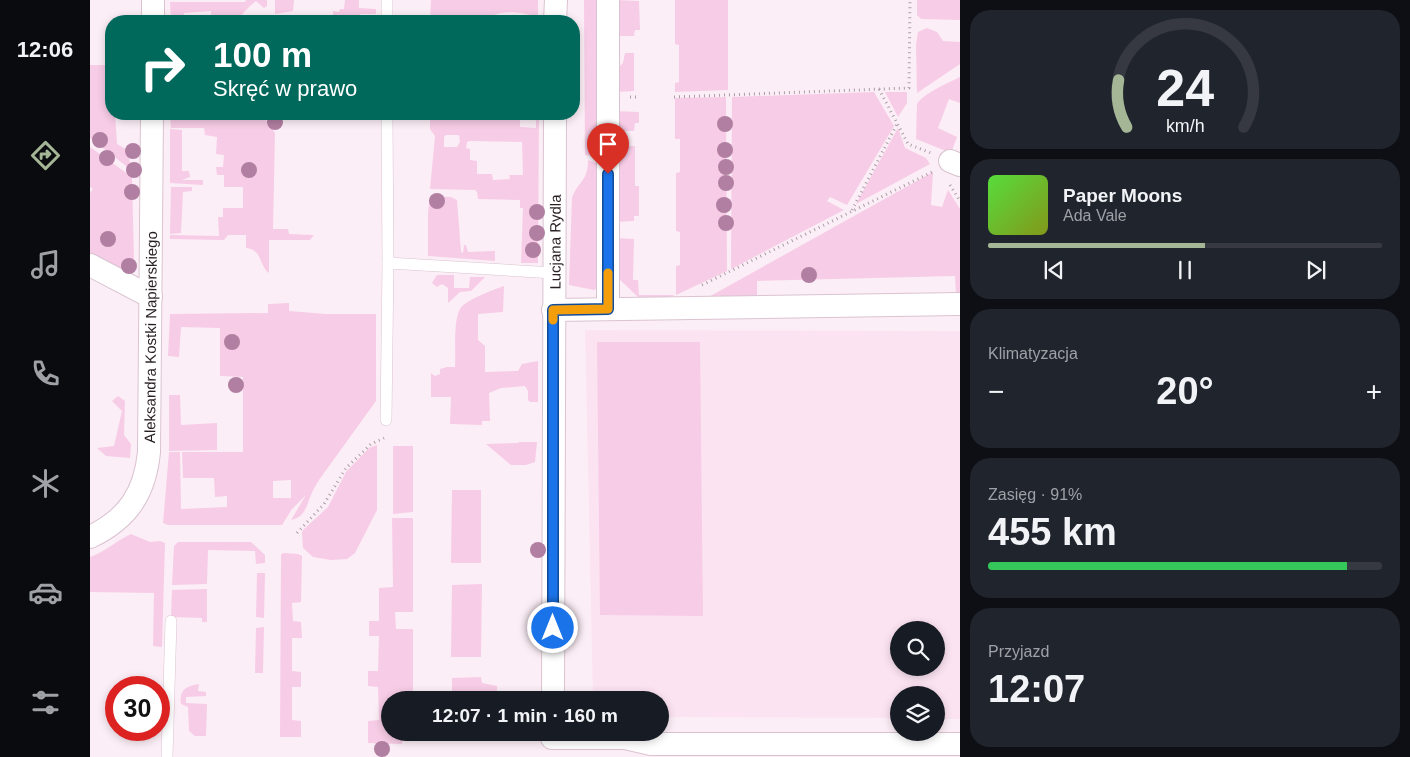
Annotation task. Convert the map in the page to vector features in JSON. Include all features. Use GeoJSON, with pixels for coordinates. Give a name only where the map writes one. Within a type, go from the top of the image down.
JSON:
{"type":"FeatureCollection","features":[{"type":"Feature","properties":{"kind":"street"},"geometry":{"type":"LineString","coordinates":[[153,0],[153,15]]}},
{"type":"Feature","properties":{"kind":"street"},"geometry":{"type":"LineString","coordinates":[[556,0],[556,15]]}},
{"type":"Feature","properties":{"kind":"street"},"geometry":{"type":"LineString","coordinates":[[608,0],[608,309]]}},
{"type":"Feature","properties":{"kind":"street","name":"Aleksandra Kostki Napierskiego"},"geometry":{"type":"LineString","coordinates":[[90,537],[119,518],[139,494],[145,479],[149,452],[152,120]]}},
{"type":"Feature","properties":{"kind":"street","name":"Lucjana Rydla"},"geometry":{"type":"LineString","coordinates":[[552,691],[555,120]]}},
{"type":"Feature","properties":{"kind":"street"},"geometry":{"type":"LineString","coordinates":[[90,265],[151,297]]}},
{"type":"Feature","properties":{"kind":"street"},"geometry":{"type":"LineString","coordinates":[[553,310],[960,304]]}},
{"type":"Feature","properties":{"kind":"street"},"geometry":{"type":"LineString","coordinates":[[552,743],[624,738],[651,744],[960,744]]}},
{"type":"Feature","properties":{"kind":"lane"},"geometry":{"type":"LineString","coordinates":[[387,0],[387,15]]}},
{"type":"Feature","properties":{"kind":"lane"},"geometry":{"type":"LineString","coordinates":[[386,420],[387,120]]}},
{"type":"Feature","properties":{"kind":"lane"},"geometry":{"type":"LineString","coordinates":[[388,264],[554,273]]}},
{"type":"Feature","properties":{"kind":"lane"},"geometry":{"type":"LineString","coordinates":[[167,757],[171,621]]}},
{"type":"Feature","properties":{"kind":"path"},"geometry":{"type":"LineString","coordinates":[[674,97],[909,88],[910,0]]}},
{"type":"Feature","properties":{"kind":"path"},"geometry":{"type":"LineString","coordinates":[[879,90],[908,144]]}},
{"type":"Feature","properties":{"kind":"path"},"geometry":{"type":"LineString","coordinates":[[851,211],[897,124]]}},
{"type":"Feature","properties":{"kind":"path"},"geometry":{"type":"LineString","coordinates":[[696,288],[851,211],[955,163]]}},
{"type":"Feature","properties":{"kind":"path"},"geometry":{"type":"LineString","coordinates":[[297,533],[324,504],[346,468],[371,444],[384,438]]}},
{"type":"Feature","properties":{"kind":"shaded area"},"geometry":{"type":"Polygon","coordinates":[[[246,0],[267,0],[267,6],[264,8],[256,1],[242,15],[211,15],[211,11],[171,15],[170,2],[245,2],[246,0]]]}},
{"type":"Feature","properties":{"kind":"shaded area"},"geometry":{"type":"Polygon","coordinates":[[[275,0],[294,0],[293,11],[275,14],[275,0]]]}},
{"type":"Feature","properties":{"kind":"shaded area"},"geometry":{"type":"Polygon","coordinates":[[[345,0],[359,0],[359,8],[376,9],[376,14],[333,15],[333,11],[339,12],[340,9],[344,9],[345,0]]]}},
{"type":"Feature","properties":{"kind":"shaded area"},"geometry":{"type":"Polygon","coordinates":[[[431,0],[538,0],[538,15],[510,12],[495,15],[430,15],[431,0]]]}},
{"type":"Feature","properties":{"kind":"shaded area"},"geometry":{"type":"Polygon","coordinates":[[[584,0],[602,0],[601,157],[585,155],[584,0]]]}},
{"type":"Feature","properties":{"kind":"shaded area"},"geometry":{"type":"Polygon","coordinates":[[[615,0],[639,1],[640,30],[635,30],[634,36],[615,36],[615,0]]]}},
{"type":"Feature","properties":{"kind":"shaded area"},"geometry":{"type":"Polygon","coordinates":[[[675,0],[728,0],[728,90],[675,92],[675,83],[679,82],[679,45],[675,44],[675,0]]]}},
{"type":"Feature","properties":{"kind":"shaded area"},"geometry":{"type":"Polygon","coordinates":[[[917,0],[960,0],[960,20],[921,19],[917,15],[917,0]]]}},
{"type":"Feature","properties":{"kind":"shaded area"},"geometry":{"type":"Polygon","coordinates":[[[927,28],[937,32],[943,41],[960,42],[960,64],[917,93],[916,45],[918,32],[927,28]]]}},
{"type":"Feature","properties":{"kind":"shaded area"},"geometry":{"type":"Polygon","coordinates":[[[625,53],[634,53],[634,91],[617,92],[617,69],[623,63],[625,53]]]}},
{"type":"Feature","properties":{"kind":"shaded area"},"geometry":{"type":"Polygon","coordinates":[[[90,65],[105,65],[105,120],[115,120],[117,144],[129,151],[130,169],[90,138],[90,65]]]}},
{"type":"Feature","properties":{"kind":"shaded area"},"geometry":{"type":"Polygon","coordinates":[[[960,77],[960,103],[949,99],[938,128],[957,137],[951,153],[916,139],[917,104],[931,92],[960,77]]]}},
{"type":"Feature","properties":{"kind":"shaded area"},"geometry":{"type":"Polygon","coordinates":[[[874,92],[894,126],[847,205],[830,197],[827,201],[844,210],[731,269],[732,97],[874,92]]]}},
{"type":"Feature","properties":{"kind":"shaded area"},"geometry":{"type":"Polygon","coordinates":[[[885,92],[907,92],[907,103],[898,117],[885,92]]]}},
{"type":"Feature","properties":{"kind":"shaded area"},"geometry":{"type":"Polygon","coordinates":[[[726,97],[727,271],[676,295],[676,266],[680,265],[680,232],[676,231],[676,173],[680,172],[680,139],[675,139],[675,98],[726,97]]]}},
{"type":"Feature","properties":{"kind":"shaded area"},"geometry":{"type":"Polygon","coordinates":[[[615,111],[639,112],[639,123],[635,123],[634,131],[615,131],[615,111]]]}},
{"type":"Feature","properties":{"kind":"shaded area"},"geometry":{"type":"Polygon","coordinates":[[[170,120],[266,120],[275,133],[273,229],[288,229],[289,234],[314,235],[310,240],[269,240],[269,273],[255,251],[246,248],[246,235],[228,235],[224,240],[170,239],[170,235],[219,236],[218,217],[223,217],[223,208],[243,208],[243,187],[224,187],[224,175],[217,175],[216,167],[223,167],[224,155],[216,154],[217,137],[205,135],[204,128],[171,128],[170,120]]]}},
{"type":"Feature","properties":{"kind":"shaded area"},"geometry":{"type":"Polygon","coordinates":[[[430,120],[520,120],[520,127],[536,128],[536,120],[539,120],[538,263],[521,263],[523,208],[520,208],[520,200],[478,199],[475,190],[430,189],[435,136],[430,129],[430,120]],[[446,135],[444,137],[444,147],[457,147],[460,142],[459,135],[446,135]],[[470,141],[467,142],[466,148],[470,149],[470,160],[477,161],[477,174],[492,174],[493,180],[510,179],[509,175],[523,175],[522,142],[470,141]]]}},
{"type":"Feature","properties":{"kind":"shaded area"},"geometry":{"type":"Polygon","coordinates":[[[898,128],[905,148],[926,158],[930,164],[856,204],[898,128]]]}},
{"type":"Feature","properties":{"kind":"shaded area"},"geometry":{"type":"Polygon","coordinates":[[[170,129],[182,130],[182,171],[189,171],[190,177],[182,180],[203,180],[203,185],[170,183],[170,129]]]}},
{"type":"Feature","properties":{"kind":"shaded area"},"geometry":{"type":"Polygon","coordinates":[[[615,146],[635,146],[635,186],[639,186],[639,216],[634,216],[634,221],[615,222],[615,146]]]}},
{"type":"Feature","properties":{"kind":"shaded area"},"geometry":{"type":"Polygon","coordinates":[[[90,147],[132,177],[134,261],[115,271],[90,257],[90,193],[93,189],[90,187],[90,147]]]}},
{"type":"Feature","properties":{"kind":"shaded area"},"geometry":{"type":"Polygon","coordinates":[[[588,160],[596,163],[596,189],[601,190],[599,287],[594,290],[569,285],[572,198],[585,177],[588,160]]]}},
{"type":"Feature","properties":{"kind":"shaded area"},"geometry":{"type":"Polygon","coordinates":[[[933,172],[931,205],[942,207],[948,190],[960,209],[960,294],[956,294],[955,276],[757,281],[757,297],[705,299],[933,172]]]}},
{"type":"Feature","properties":{"kind":"shaded area"},"geometry":{"type":"Polygon","coordinates":[[[171,187],[192,187],[192,191],[183,192],[181,233],[170,234],[171,187]]]}},
{"type":"Feature","properties":{"kind":"shaded area"},"geometry":{"type":"Polygon","coordinates":[[[430,196],[451,197],[457,200],[461,252],[463,253],[464,245],[466,245],[468,252],[495,251],[495,261],[428,256],[430,196]]]}},
{"type":"Feature","properties":{"kind":"shaded area"},"geometry":{"type":"Polygon","coordinates":[[[615,238],[634,239],[633,280],[638,280],[639,295],[675,295],[669,297],[638,297],[615,275],[615,238]]]}},
{"type":"Feature","properties":{"kind":"shaded area"},"geometry":{"type":"Polygon","coordinates":[[[437,275],[454,275],[454,288],[469,288],[470,277],[485,277],[471,291],[460,292],[448,303],[448,288],[442,284],[437,287],[432,283],[437,275]]]}},
{"type":"Feature","properties":{"kind":"shaded area"},"geometry":{"type":"Polygon","coordinates":[[[504,286],[503,312],[478,314],[478,340],[485,346],[485,372],[518,371],[522,364],[538,361],[538,402],[530,402],[528,400],[528,391],[525,386],[501,388],[489,393],[490,421],[482,421],[482,425],[450,424],[451,397],[431,397],[431,373],[435,376],[440,374],[440,369],[455,367],[456,329],[460,309],[473,299],[504,286]]]}},
{"type":"Feature","properties":{"kind":"shaded area"},"geometry":{"type":"Polygon","coordinates":[[[289,303],[289,311],[326,314],[376,314],[376,401],[319,480],[304,511],[296,519],[291,520],[306,495],[292,509],[282,525],[168,525],[163,523],[169,452],[180,452],[181,509],[227,507],[227,496],[215,497],[214,478],[183,478],[182,452],[243,452],[243,377],[220,376],[220,328],[181,327],[179,357],[168,356],[170,314],[268,313],[268,304],[289,303]],[[291,480],[273,481],[273,498],[291,498],[291,480]]]}},
{"type":"Feature","properties":{"kind":"shaded area"},"geometry":{"type":"Polygon","coordinates":[[[585,330],[960,331],[960,719],[945,719],[945,686],[890,686],[890,718],[669,717],[669,691],[593,691],[585,330]]]}},
{"type":"Feature","properties":{"kind":"shaded area"},"geometry":{"type":"Polygon","coordinates":[[[597,342],[700,342],[703,616],[600,615],[597,342]]]}},
{"type":"Feature","properties":{"kind":"shaded area"},"geometry":{"type":"Polygon","coordinates":[[[169,395],[180,395],[181,425],[217,423],[217,450],[169,451],[169,395]]]}},
{"type":"Feature","properties":{"kind":"shaded area"},"geometry":{"type":"Polygon","coordinates":[[[118,396],[125,401],[124,435],[131,444],[130,458],[106,456],[97,448],[114,446],[122,411],[112,401],[118,396]]]}},
{"type":"Feature","properties":{"kind":"shaded area"},"geometry":{"type":"Polygon","coordinates":[[[537,442],[535,462],[526,465],[511,465],[486,444],[518,443],[537,442]]]}},
{"type":"Feature","properties":{"kind":"shaded area"},"geometry":{"type":"Polygon","coordinates":[[[377,445],[377,510],[355,553],[347,559],[331,560],[313,557],[303,548],[303,530],[328,507],[346,472],[369,448],[377,445]]]}},
{"type":"Feature","properties":{"kind":"shaded area"},"geometry":{"type":"Polygon","coordinates":[[[393,446],[413,446],[413,512],[393,514],[393,446]]]}},
{"type":"Feature","properties":{"kind":"shaded area"},"geometry":{"type":"Polygon","coordinates":[[[452,490],[481,490],[481,563],[451,563],[452,490]]]}},
{"type":"Feature","properties":{"kind":"shaded area"},"geometry":{"type":"Polygon","coordinates":[[[392,518],[413,518],[413,612],[395,612],[396,629],[413,629],[413,691],[381,691],[381,741],[402,741],[402,744],[368,743],[368,721],[379,720],[378,687],[368,686],[368,671],[378,671],[379,636],[369,636],[369,621],[379,621],[379,588],[393,587],[392,518]]]}},
{"type":"Feature","properties":{"kind":"shaded area"},"geometry":{"type":"Polygon","coordinates":[[[131,534],[150,542],[160,541],[165,543],[162,647],[153,646],[154,593],[90,592],[90,557],[131,534]]]}},
{"type":"Feature","properties":{"kind":"shaded area"},"geometry":{"type":"Polygon","coordinates":[[[178,542],[251,542],[265,555],[265,563],[256,564],[255,551],[208,550],[207,584],[172,585],[174,546],[178,542]]]}},
{"type":"Feature","properties":{"kind":"shaded area"},"geometry":{"type":"Polygon","coordinates":[[[283,553],[302,556],[301,602],[292,603],[293,621],[301,622],[302,638],[292,638],[292,671],[301,672],[301,687],[292,687],[292,720],[301,721],[301,737],[280,737],[281,555],[283,553]]]}},
{"type":"Feature","properties":{"kind":"shaded area"},"geometry":{"type":"Polygon","coordinates":[[[257,573],[265,573],[264,618],[256,617],[257,573]]]}},
{"type":"Feature","properties":{"kind":"shaded area"},"geometry":{"type":"Polygon","coordinates":[[[482,584],[481,657],[451,657],[452,585],[482,584]]]}},
{"type":"Feature","properties":{"kind":"shaded area"},"geometry":{"type":"Polygon","coordinates":[[[207,589],[207,622],[202,622],[202,618],[171,617],[172,590],[207,589]]]}},
{"type":"Feature","properties":{"kind":"shaded area"},"geometry":{"type":"Polygon","coordinates":[[[264,627],[263,673],[255,673],[256,628],[264,627]]]}},
{"type":"Feature","properties":{"kind":"shaded area"},"geometry":{"type":"Polygon","coordinates":[[[481,677],[482,683],[497,686],[497,691],[452,691],[452,678],[481,677]]]}},
{"type":"Feature","properties":{"kind":"shaded area"},"geometry":{"type":"Polygon","coordinates":[[[199,684],[198,691],[206,692],[206,696],[186,697],[186,703],[207,704],[206,736],[195,736],[189,731],[188,707],[181,704],[181,695],[184,689],[199,684]]]}},
{"type":"Feature","properties":{"kind":"slow traffic"},"geometry":{"type":"LineString","coordinates":[[553,320],[553,310],[608,309],[608,273]]}},
{"type":"Feature","properties":{"kind":"route"},"geometry":{"type":"LineString","coordinates":[[553,628],[553,310],[608,309],[608,174]]}}]}
